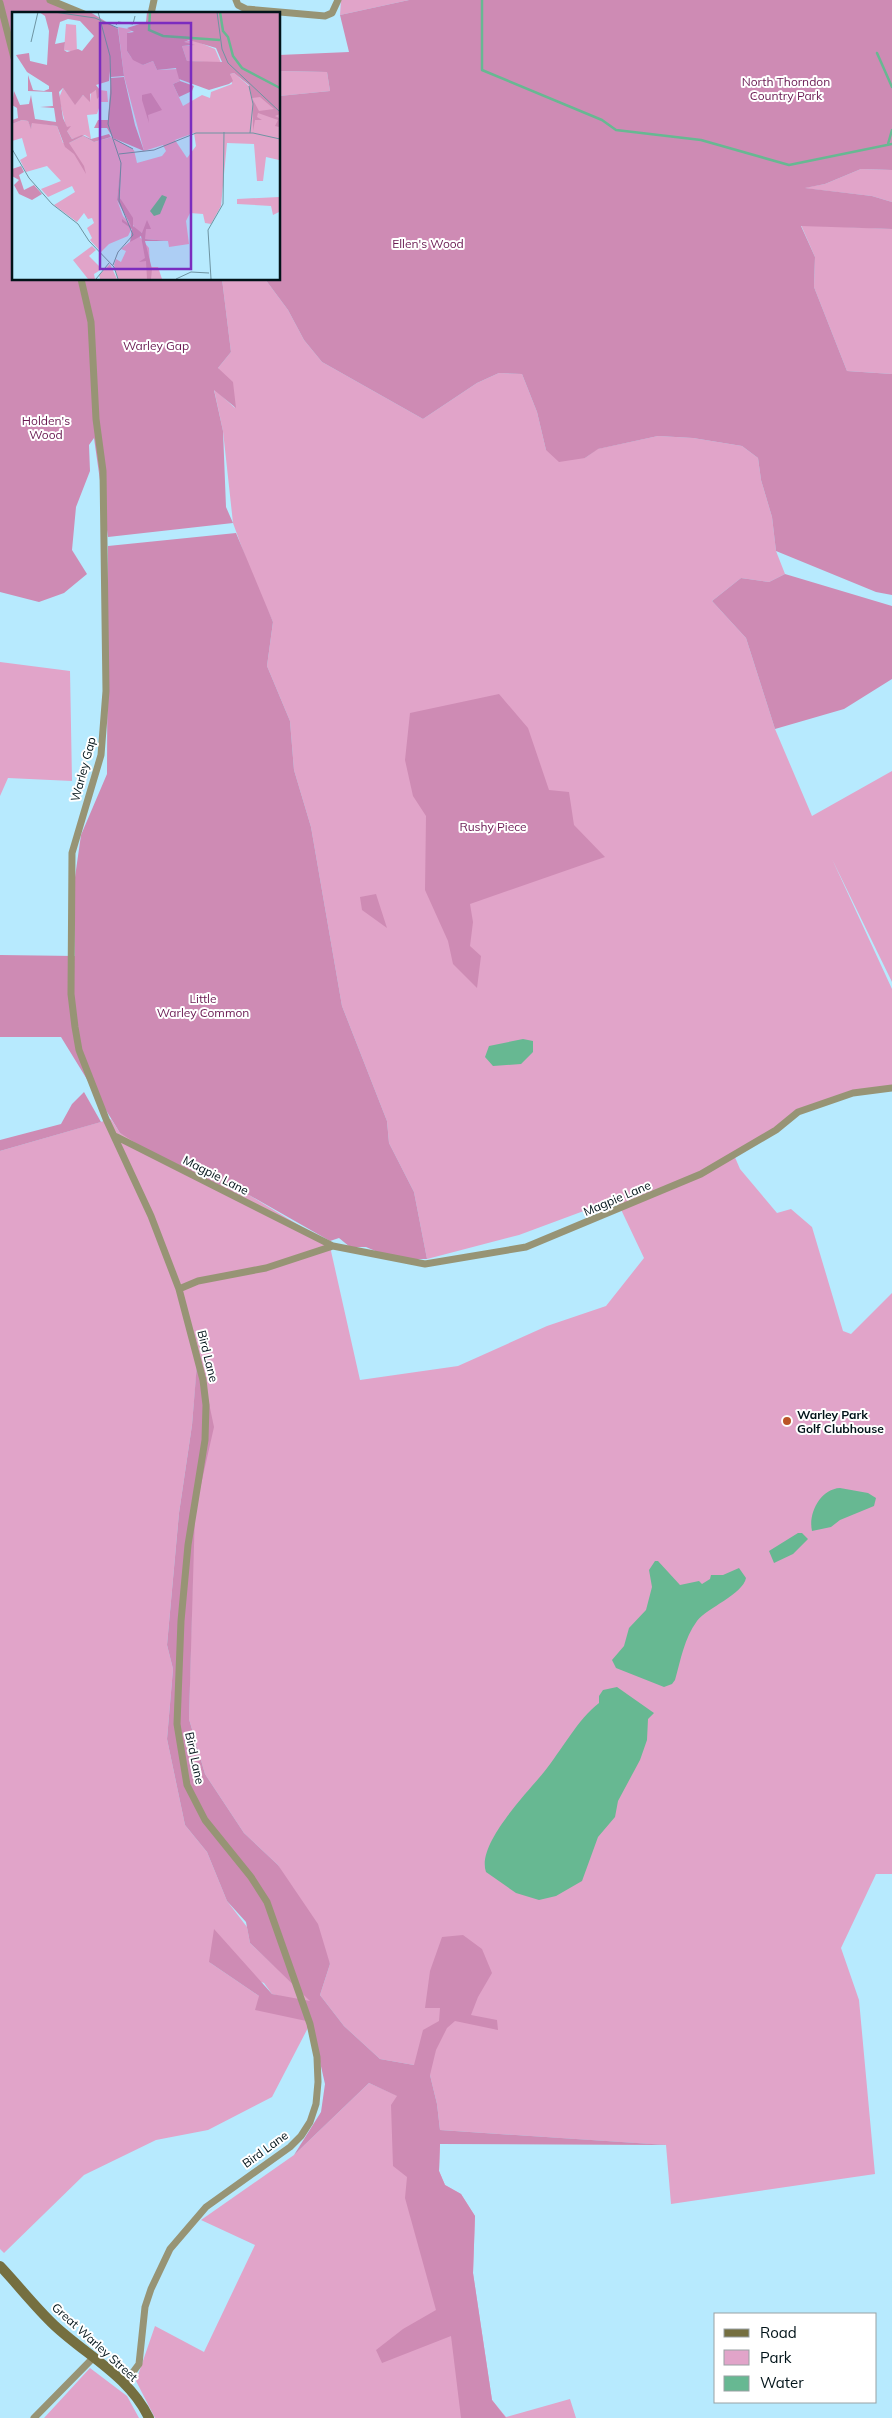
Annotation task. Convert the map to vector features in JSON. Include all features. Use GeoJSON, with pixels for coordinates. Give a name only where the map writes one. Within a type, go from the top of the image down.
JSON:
{"type":"FeatureCollection","features":[{"type":"Feature","properties":{"kind":"main road","name":"Great Warley Street"},"geometry":{"type":"LineString","coordinates":[[0,2266],[55,2325],[125,2383],[139,2399],[149,2418]]}},
{"type":"Feature","properties":{"kind":"street"},"geometry":{"type":"LineString","coordinates":[[50,0],[79,12]]}},
{"type":"Feature","properties":{"kind":"street"},"geometry":{"type":"LineString","coordinates":[[236,0],[238,5],[246,10],[273,12]]}},
{"type":"Feature","properties":{"kind":"street"},"geometry":{"type":"LineString","coordinates":[[280,13],[326,16],[332,13],[338,0]]}},
{"type":"Feature","properties":{"kind":"street"},"geometry":{"type":"LineString","coordinates":[[0,3],[12,50]]}},
{"type":"Feature","properties":{"kind":"street","name":"Warley Gap"},"geometry":{"type":"LineString","coordinates":[[82,280],[90,322],[96,419],[103,471],[106,691],[101,755],[77,829],[72,853],[71,994],[79,1050],[106,1118],[116,1137]]}},
{"type":"Feature","properties":{"kind":"street","name":"Magpie Lane"},"geometry":{"type":"LineString","coordinates":[[116,1137],[333,1246],[425,1264],[526,1247],[701,1174],[776,1130],[798,1112],[853,1092],[892,1088]]}},
{"type":"Feature","properties":{"kind":"street","name":"Bird Lane"},"geometry":{"type":"LineString","coordinates":[[116,1137],[179,1289],[203,1380],[206,1405],[205,1440],[188,1545],[181,1621],[177,1724],[187,1784],[205,1820],[251,1877],[275,1919],[310,2024],[318,2082],[316,2104],[310,2122],[301,2136],[290,2147],[206,2208],[170,2249],[151,2289],[146,2307],[139,2364],[125,2383]]}},
{"type":"Feature","properties":{"kind":"street","name":"Magpie Lane"},"geometry":{"type":"LineString","coordinates":[[179,1289],[198,1281],[266,1268],[333,1246]]}},
{"type":"Feature","properties":{"kind":"street"},"geometry":{"type":"LineString","coordinates":[[34,2418],[94,2357]]}},
{"type":"Feature","properties":{"kind":"green space","name":"Holden's Wood"},"geometry":{"type":"Polygon","coordinates":[[[0,0],[51,0],[76,12],[12,12],[12,280],[222,280],[231,352],[218,368],[233,382],[236,408],[214,390],[223,431],[226,507],[233,523],[108,537],[94,438],[89,445],[90,471],[76,507],[72,550],[87,574],[64,593],[39,602],[0,592],[0,0]]]}},
{"type":"Feature","properties":{"kind":"green space"},"geometry":{"type":"Polygon","coordinates":[[[341,0],[409,0],[340,15],[341,0]]]}},
{"type":"Feature","properties":{"kind":"green space","name":"Ellen's Wood"},"geometry":{"type":"Polygon","coordinates":[[[409,0],[892,0],[892,170],[861,169],[825,184],[805,188],[872,196],[892,202],[892,229],[801,226],[815,257],[814,287],[847,371],[892,374],[892,595],[876,592],[776,551],[772,517],[761,480],[758,458],[742,446],[693,438],[658,436],[598,449],[585,458],[559,462],[546,450],[537,412],[522,374],[499,373],[477,383],[423,419],[322,362],[304,340],[288,310],[266,280],[280,280],[280,96],[330,91],[327,72],[280,71],[280,55],[349,52],[340,15],[409,0]]]}},
{"type":"Feature","properties":{"kind":"green space"},"geometry":{"type":"Polygon","coordinates":[[[280,71],[327,72],[330,91],[280,96],[280,71]]]}},
{"type":"Feature","properties":{"kind":"green space"},"geometry":{"type":"Polygon","coordinates":[[[861,169],[892,170],[892,202],[872,196],[803,188],[825,184],[861,169]]]}},
{"type":"Feature","properties":{"kind":"green space"},"geometry":{"type":"Polygon","coordinates":[[[801,225],[892,229],[892,374],[847,371],[814,287],[815,257],[801,225]]]}},
{"type":"Feature","properties":{"kind":"green space"},"geometry":{"type":"Polygon","coordinates":[[[222,280],[266,280],[288,310],[304,340],[322,362],[423,419],[477,383],[499,373],[522,374],[537,412],[546,450],[585,458],[597,449],[658,436],[693,438],[742,446],[758,458],[761,480],[772,517],[776,551],[785,574],[769,582],[741,578],[712,601],[746,638],[775,729],[812,816],[892,771],[892,982],[832,859],[892,989],[892,1088],[853,1093],[798,1112],[734,1155],[740,1169],[777,1213],[791,1209],[812,1227],[843,1331],[851,1334],[892,1293],[892,1874],[876,1874],[841,1948],[859,2000],[875,2174],[671,2204],[666,2145],[440,2130],[437,2104],[430,2075],[414,2065],[380,2059],[344,2026],[320,1995],[330,1964],[278,1865],[244,1833],[205,1774],[189,1719],[198,1354],[192,1425],[179,1513],[167,1645],[173,1669],[167,1739],[185,1825],[207,1852],[227,1901],[247,1927],[250,1943],[316,2005],[272,1994],[264,1983],[209,1962],[259,1996],[311,2022],[272,2097],[208,2130],[156,2140],[84,2175],[4,2253],[0,2249],[0,1151],[111,1119],[120,1133],[249,1195],[333,1246],[331,1251],[360,1380],[458,1366],[547,1326],[606,1306],[644,1258],[616,1199],[519,1235],[427,1259],[414,1192],[389,1143],[387,1121],[342,1006],[311,827],[294,770],[290,721],[267,666],[273,622],[254,581],[233,523],[223,431],[214,389],[235,408],[218,368],[231,352],[222,280]]]}},
{"type":"Feature","properties":{"kind":"green space","name":"Little Warley Common"},"geometry":{"type":"Polygon","coordinates":[[[236,533],[273,622],[267,666],[290,721],[294,770],[311,827],[342,1006],[387,1121],[389,1143],[414,1192],[427,1259],[394,1259],[366,1247],[350,1247],[339,1238],[330,1241],[249,1195],[237,1194],[176,1169],[120,1133],[61,1037],[0,1037],[0,955],[75,956],[74,884],[81,835],[107,774],[108,546],[236,533]]]}},
{"type":"Feature","properties":{"kind":"green space"},"geometry":{"type":"Polygon","coordinates":[[[785,574],[892,606],[892,679],[844,709],[775,729],[746,638],[712,601],[741,578],[769,582],[785,574]]]}},
{"type":"Feature","properties":{"kind":"green space"},"geometry":{"type":"Polygon","coordinates":[[[0,662],[70,671],[72,781],[8,778],[0,796],[0,662]]]}},
{"type":"Feature","properties":{"kind":"green space","name":"Rushy Piece"},"geometry":{"type":"Polygon","coordinates":[[[499,694],[528,728],[549,790],[569,792],[574,825],[605,857],[470,904],[473,922],[470,946],[481,956],[477,988],[453,964],[448,941],[425,890],[426,816],[413,796],[405,760],[410,713],[499,694]]]}},
{"type":"Feature","properties":{"kind":"green space"},"geometry":{"type":"Polygon","coordinates":[[[376,894],[387,928],[362,910],[360,897],[376,894]]]}},
{"type":"Feature","properties":{"kind":"green space"},"geometry":{"type":"Polygon","coordinates":[[[84,1092],[101,1122],[0,1151],[0,1140],[61,1124],[72,1104],[84,1092]]]}},
{"type":"Feature","properties":{"kind":"green space"},"geometry":{"type":"Polygon","coordinates":[[[198,1351],[214,1427],[195,1511],[189,1719],[205,1774],[244,1833],[278,1865],[318,1924],[330,1964],[320,1995],[344,2026],[380,2059],[414,2065],[423,2030],[439,2021],[440,2008],[425,2008],[430,1971],[442,1937],[463,1935],[482,1949],[492,1973],[478,1997],[471,2015],[497,2020],[498,2030],[455,2021],[447,2028],[436,2050],[430,2075],[437,2104],[440,2130],[667,2145],[440,2144],[439,2171],[445,2185],[461,2194],[475,2216],[473,2273],[492,2400],[506,2418],[461,2418],[451,2336],[382,2363],[376,2350],[403,2329],[436,2310],[405,2198],[407,2177],[393,2166],[391,2105],[397,2096],[369,2083],[294,2155],[321,2112],[325,2084],[311,2022],[255,2010],[259,1996],[209,1962],[214,1929],[272,1994],[310,2001],[250,1943],[246,1922],[227,1901],[207,1852],[185,1825],[167,1739],[173,1669],[167,1645],[179,1513],[192,1425],[198,1351]]]}},
{"type":"Feature","properties":{"kind":"green space"},"geometry":{"type":"Polygon","coordinates":[[[369,2083],[398,2096],[440,2144],[439,2171],[445,2185],[461,2194],[475,2216],[473,2273],[492,2400],[506,2417],[570,2399],[576,2418],[155,2418],[136,2381],[155,2326],[204,2352],[255,2245],[201,2220],[294,2155],[369,2083]]]}},
{"type":"Feature","properties":{"kind":"green space"},"geometry":{"type":"Polygon","coordinates":[[[90,2368],[127,2396],[139,2418],[44,2418],[90,2368]]]}},
{"type":"Feature","properties":{"kind":"water"},"geometry":{"type":"Polygon","coordinates":[[[523,1039],[533,1041],[533,1052],[521,1064],[493,1066],[485,1057],[489,1046],[523,1039]]]}},
{"type":"Feature","properties":{"kind":"water"},"geometry":{"type":"Polygon","coordinates":[[[840,1488],[868,1493],[876,1498],[874,1506],[840,1520],[831,1527],[812,1531],[812,1517],[817,1504],[827,1493],[833,1489],[840,1488]]]}},
{"type":"Feature","properties":{"kind":"water"},"geometry":{"type":"Polygon","coordinates":[[[798,1533],[802,1533],[808,1539],[793,1554],[774,1563],[769,1551],[798,1533]]]}},
{"type":"Feature","properties":{"kind":"water"},"geometry":{"type":"Polygon","coordinates":[[[655,1561],[658,1561],[680,1585],[699,1581],[702,1584],[710,1579],[711,1575],[723,1575],[739,1568],[746,1578],[738,1590],[697,1621],[686,1642],[675,1680],[672,1684],[664,1687],[616,1668],[612,1660],[624,1646],[629,1628],[646,1610],[652,1587],[649,1570],[655,1561]]]}},
{"type":"Feature","properties":{"kind":"water"},"geometry":{"type":"Polygon","coordinates":[[[617,1687],[654,1713],[648,1719],[647,1740],[640,1760],[618,1801],[615,1817],[598,1837],[582,1881],[556,1896],[539,1900],[516,1893],[486,1872],[485,1860],[489,1847],[505,1819],[544,1772],[577,1726],[599,1703],[599,1696],[603,1690],[617,1687]]]}},
{"type":"Feature","properties":{"kind":"waterway"},"geometry":{"type":"LineString","coordinates":[[482,0],[482,70],[602,120],[616,130],[701,140],[789,165],[892,144]]}},
{"type":"Feature","properties":{"kind":"waterway"},"geometry":{"type":"LineString","coordinates":[[877,53],[892,87]]}},
{"type":"Feature","properties":{"kind":"waterway"},"geometry":{"type":"LineString","coordinates":[[888,144],[892,130]]}},
{"type":"Feature","properties":{"kind":"place","name":"Warley Park Golf Clubhouse"},"geometry":{"type":"Point","coordinates":[787,1421]}},
{"type":"Feature","properties":{"kind":"park label","name":"North Thorndon Country Park"},"geometry":{"type":"Point","coordinates":[786,88]}}]}
